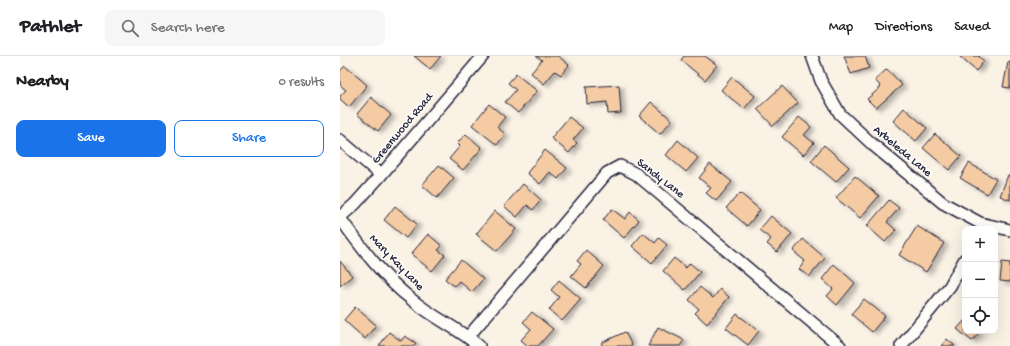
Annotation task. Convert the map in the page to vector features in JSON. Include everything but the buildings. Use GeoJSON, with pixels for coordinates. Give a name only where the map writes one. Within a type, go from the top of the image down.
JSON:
{"type":"FeatureCollection","features":[{"type":"Feature","properties":{"kind":"street","name":"Greenwood Road"},"geometry":{"type":"LineString","coordinates":[[340,218],[382,175],[483,56]]}},
{"type":"Feature","properties":{"kind":"street","name":"Arbeleda Lane"},"geometry":{"type":"LineString","coordinates":[[812,56],[821,81],[840,114],[872,144],[943,203],[979,226]]}},
{"type":"Feature","properties":{"kind":"street"},"geometry":{"type":"LineString","coordinates":[[340,140],[382,175]]}},
{"type":"Feature","properties":{"kind":"street","name":"Sandy Lane"},"geometry":{"type":"LineString","coordinates":[[468,337],[607,173],[620,166],[636,174],[840,346]]}},
{"type":"Feature","properties":{"kind":"street","name":"Mary Kay Lane"},"geometry":{"type":"LineString","coordinates":[[340,218],[384,273],[410,299],[468,337],[479,346]]}},
{"type":"Feature","properties":{"kind":"street","name":"Arbeleda Lane"},"geometry":{"type":"LineString","coordinates":[[998,228],[1010,230]]}},
{"type":"Feature","properties":{"kind":"street"},"geometry":{"type":"LineString","coordinates":[[901,346],[950,286],[963,262]]}}]}
